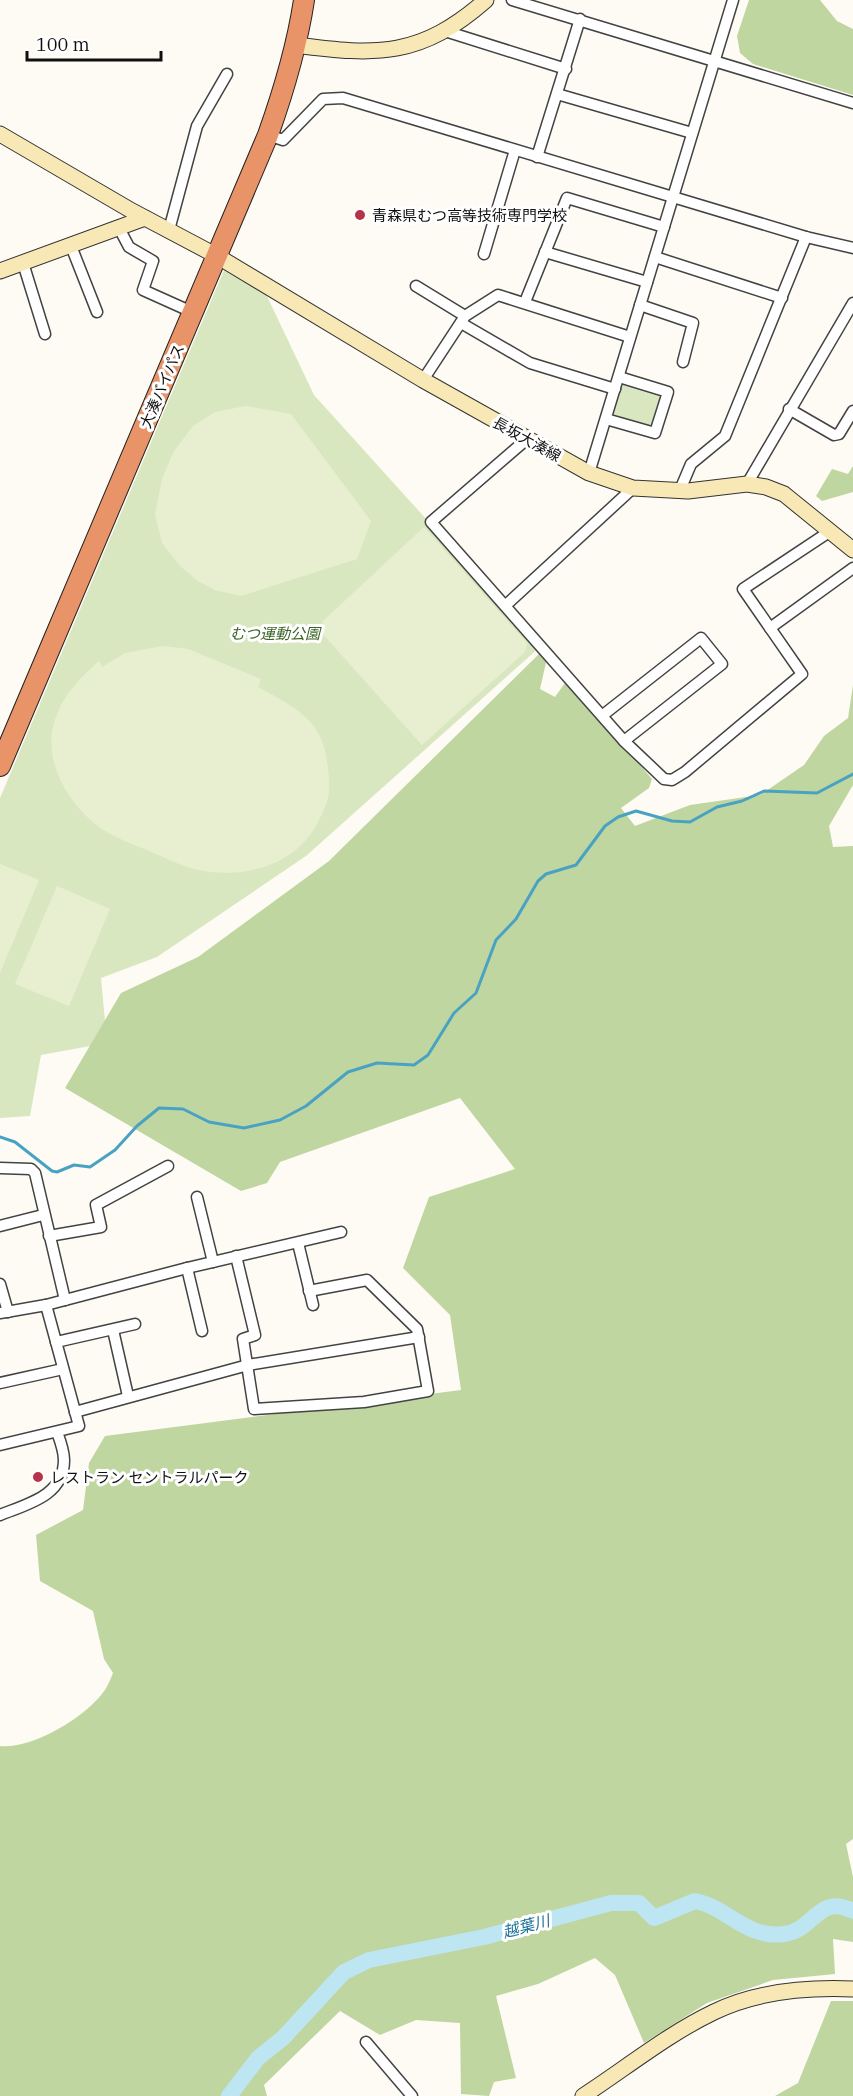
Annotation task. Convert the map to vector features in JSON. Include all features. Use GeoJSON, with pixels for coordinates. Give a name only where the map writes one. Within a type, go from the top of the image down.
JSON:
{"type":"FeatureCollection","features":[{"type":"Feature","properties":{"kind":"highway","name":"大湊バイパス"},"geometry":{"type":"LineString","coordinates":[[2,755],[268,135],[288,80],[304,0]]}},
{"type":"Feature","properties":{"kind":"street"},"geometry":{"type":"LineString","coordinates":[[296,45],[373,53],[408,46],[446,31],[486,0]]}},
{"type":"Feature","properties":{"kind":"street"},"geometry":{"type":"LineString","coordinates":[[512,0],[853,103]]}},
{"type":"Feature","properties":{"kind":"street"},"geometry":{"type":"LineString","coordinates":[[589,473],[733,0]]}},
{"type":"Feature","properties":{"kind":"street"},"geometry":{"type":"LineString","coordinates":[[537,157],[580,19]]}},
{"type":"Feature","properties":{"kind":"street"},"geometry":{"type":"LineString","coordinates":[[446,31],[566,69]]}},
{"type":"Feature","properties":{"kind":"street"},"geometry":{"type":"LineString","coordinates":[[169,230],[197,126],[226,74]]}},
{"type":"Feature","properties":{"kind":"street"},"geometry":{"type":"LineString","coordinates":[[557,94],[692,133]]}},
{"type":"Feature","properties":{"kind":"street"},"geometry":{"type":"LineString","coordinates":[[268,135],[283,140],[323,99],[334,97],[806,237],[853,248]]}},
{"type":"Feature","properties":{"kind":"street","name":"長坂大湊線"},"geometry":{"type":"LineString","coordinates":[[0,134],[145,218],[217,256],[423,380],[589,473],[633,488],[680,490],[747,484],[766,487],[784,494],[853,550]]}},
{"type":"Feature","properties":{"kind":"street"},"geometry":{"type":"LineString","coordinates":[[484,254],[514,150]]}},
{"type":"Feature","properties":{"kind":"street"},"geometry":{"type":"LineString","coordinates":[[525,302],[567,198],[664,227]]}},
{"type":"Feature","properties":{"kind":"street"},"geometry":{"type":"LineString","coordinates":[[0,271],[145,218]]}},
{"type":"Feature","properties":{"kind":"street"},"geometry":{"type":"LineString","coordinates":[[119,228],[129,247],[153,261],[143,290],[192,312]]}},
{"type":"Feature","properties":{"kind":"street"},"geometry":{"type":"LineString","coordinates":[[680,490],[691,464],[724,436],[806,237]]}},
{"type":"Feature","properties":{"kind":"street"},"geometry":{"type":"LineString","coordinates":[[71,246],[98,312]]}},
{"type":"Feature","properties":{"kind":"street"},"geometry":{"type":"LineString","coordinates":[[545,252],[647,282]]}},
{"type":"Feature","properties":{"kind":"street"},"geometry":{"type":"LineString","coordinates":[[655,256],[782,298]]}},
{"type":"Feature","properties":{"kind":"street"},"geometry":{"type":"LineString","coordinates":[[23,263],[45,334]]}},
{"type":"Feature","properties":{"kind":"street"},"geometry":{"type":"LineString","coordinates":[[416,286],[463,320],[530,363],[615,389]]}},
{"type":"Feature","properties":{"kind":"street"},"geometry":{"type":"LineString","coordinates":[[423,380],[463,320],[498,295],[630,338]]}},
{"type":"Feature","properties":{"kind":"street"},"geometry":{"type":"LineString","coordinates":[[747,484],[853,303]]}},
{"type":"Feature","properties":{"kind":"street"},"geometry":{"type":"LineString","coordinates":[[640,305],[693,323],[683,362]]}},
{"type":"Feature","properties":{"kind":"street"},"geometry":{"type":"LineString","coordinates":[[606,418],[655,433],[668,392],[619,377]]}},
{"type":"Feature","properties":{"kind":"street"},"geometry":{"type":"LineString","coordinates":[[789,409],[834,435],[839,434],[853,411]]}},
{"type":"Feature","properties":{"kind":"street"},"geometry":{"type":"LineString","coordinates":[[527,439],[431,522],[624,741],[664,779],[672,780],[685,772],[802,674],[742,589],[830,532]]}},
{"type":"Feature","properties":{"kind":"street"},"geometry":{"type":"LineString","coordinates":[[506,605],[633,488]]}},
{"type":"Feature","properties":{"kind":"street"},"geometry":{"type":"LineString","coordinates":[[770,628],[853,568]]}},
{"type":"Feature","properties":{"kind":"street"},"geometry":{"type":"LineString","coordinates":[[603,715],[701,638],[722,664],[624,741]]}},
{"type":"Feature","properties":{"kind":"street"},"geometry":{"type":"LineString","coordinates":[[49,1236],[101,1227],[96,1205],[168,1167]]}},
{"type":"Feature","properties":{"kind":"street"},"geometry":{"type":"LineString","coordinates":[[0,1168],[31,1169],[35,1173],[64,1300]]}},
{"type":"Feature","properties":{"kind":"street"},"geometry":{"type":"LineString","coordinates":[[197,1197],[213,1262]]}},
{"type":"Feature","properties":{"kind":"street"},"geometry":{"type":"LineString","coordinates":[[0,1226],[43,1215]]}},
{"type":"Feature","properties":{"kind":"street"},"geometry":{"type":"LineString","coordinates":[[0,1284],[4,1312],[46,1305],[187,1268],[342,1232]]}},
{"type":"Feature","properties":{"kind":"street"},"geometry":{"type":"LineString","coordinates":[[298,1243],[313,1305]]}},
{"type":"Feature","properties":{"kind":"street"},"geometry":{"type":"LineString","coordinates":[[236,1256],[255,1335],[243,1339],[254,1409],[364,1402],[428,1391],[417,1329],[367,1280],[309,1291]]}},
{"type":"Feature","properties":{"kind":"street"},"geometry":{"type":"LineString","coordinates":[[187,1268],[202,1331]]}},
{"type":"Feature","properties":{"kind":"street"},"geometry":{"type":"LineString","coordinates":[[0,1445],[79,1426],[46,1305]]}},
{"type":"Feature","properties":{"kind":"street"},"geometry":{"type":"LineString","coordinates":[[56,1342],[135,1324]]}},
{"type":"Feature","properties":{"kind":"street"},"geometry":{"type":"LineString","coordinates":[[113,1330],[128,1396]]}},
{"type":"Feature","properties":{"kind":"street"},"geometry":{"type":"LineString","coordinates":[[75,1412],[248,1365],[419,1337]]}},
{"type":"Feature","properties":{"kind":"street"},"geometry":{"type":"LineString","coordinates":[[0,1383],[63,1369]]}},
{"type":"Feature","properties":{"kind":"street"},"geometry":{"type":"LineString","coordinates":[[0,1515],[46,1495],[60,1482],[64,1460],[57,1432]]}},
{"type":"Feature","properties":{"kind":"street"},"geometry":{"type":"LineString","coordinates":[[583,2096],[665,2041],[715,2011],[769,1993],[823,1988],[853,1989]]}},
{"type":"Feature","properties":{"kind":"street"},"geometry":{"type":"LineString","coordinates":[[366,2043],[412,2096]]}},
{"type":"Feature","properties":{"kind":"green space"},"geometry":{"type":"Polygon","coordinates":[[[749,0],[820,0],[837,21],[853,29],[853,95],[753,64],[740,53],[737,36],[749,0]]]}},
{"type":"Feature","properties":{"kind":"green space","name":"むつ運動公園"},"geometry":{"type":"Polygon","coordinates":[[[225,268],[265,292],[314,395],[541,646],[306,856],[157,957],[101,978],[107,1043],[41,1055],[30,1116],[0,1118],[0,798],[225,268]]]}},
{"type":"Feature","properties":{"kind":"green space"},"geometry":{"type":"Polygon","coordinates":[[[622,385],[661,397],[650,427],[613,414],[622,385]]]}},
{"type":"Feature","properties":{"kind":"green space"},"geometry":{"type":"Polygon","coordinates":[[[246,406],[291,414],[371,521],[357,559],[241,596],[215,590],[198,581],[180,566],[162,543],[155,514],[162,479],[174,451],[193,426],[215,412],[246,406]]]}},
{"type":"Feature","properties":{"kind":"green space"},"geometry":{"type":"Polygon","coordinates":[[[853,466],[853,492],[822,501],[816,496],[832,469],[848,474],[853,466]]]}},
{"type":"Feature","properties":{"kind":"green space"},"geometry":{"type":"Polygon","coordinates":[[[424,527],[527,643],[525,652],[422,745],[321,632],[323,621],[424,527]]]}},
{"type":"Feature","properties":{"kind":"green space"},"geometry":{"type":"Polygon","coordinates":[[[163,646],[188,649],[261,679],[258,687],[302,714],[319,735],[328,765],[329,791],[324,810],[307,839],[280,860],[264,867],[229,873],[194,869],[124,841],[102,829],[89,819],[68,793],[54,763],[52,730],[60,706],[69,692],[99,661],[102,667],[125,653],[163,646]]]}},
{"type":"Feature","properties":{"kind":"green space"},"geometry":{"type":"Polygon","coordinates":[[[541,652],[547,658],[540,689],[555,697],[567,680],[652,779],[649,788],[621,808],[635,826],[690,805],[760,795],[804,765],[824,736],[848,718],[853,685],[853,785],[829,826],[833,847],[853,846],[853,1839],[846,1844],[853,1877],[853,1942],[833,1939],[835,1974],[773,1980],[707,2003],[644,2043],[615,1975],[595,1958],[538,1984],[496,1996],[516,2078],[494,2082],[489,2096],[461,2094],[460,2023],[416,2020],[380,2035],[340,2011],[264,2085],[267,2096],[0,2096],[0,1746],[27,1743],[69,1722],[93,1704],[102,1694],[113,1673],[104,1659],[93,1611],[40,1581],[36,1535],[83,1510],[89,1463],[105,1436],[461,1390],[450,1315],[403,1268],[429,1197],[515,1169],[460,1098],[280,1162],[267,1183],[241,1191],[65,1088],[121,993],[198,957],[329,861],[541,652]]]}},
{"type":"Feature","properties":{"kind":"green space"},"geometry":{"type":"Polygon","coordinates":[[[0,864],[39,880],[0,973],[0,864]]]}},
{"type":"Feature","properties":{"kind":"green space"},"geometry":{"type":"Polygon","coordinates":[[[57,886],[110,909],[69,1006],[15,984],[57,886]]]}},
{"type":"Feature","properties":{"kind":"green space"},"geometry":{"type":"Polygon","coordinates":[[[831,2001],[853,2001],[853,2096],[775,2096],[798,2083],[831,2001]]]}},
{"type":"Feature","properties":{"kind":"waterway"},"geometry":{"type":"LineString","coordinates":[[0,1137],[15,1142],[52,1171],[57,1172],[74,1165],[90,1167],[115,1150],[137,1126],[159,1108],[183,1109],[209,1122],[244,1128],[280,1120],[306,1106],[348,1072],[377,1063],[414,1065],[428,1055],[454,1013],[476,993],[496,940],[516,919],[538,881],[546,874],[576,865],[605,826],[618,817],[636,811],[672,821],[690,822],[717,807],[742,801],[764,791],[817,793],[853,774]]}},
{"type":"Feature","properties":{"kind":"waterway","name":"越葉川"},"geometry":{"type":"LineString","coordinates":[[229,2096],[258,2058],[283,2038],[344,1972],[369,1960],[484,1937],[611,1903],[639,1903],[654,1918],[695,1901],[717,1909],[759,1932],[771,1934],[794,1931],[832,1907],[853,1911]]}},
{"type":"Feature","properties":{"kind":"place","name":"青森県むつ高等技術専門学校"},"geometry":{"type":"Point","coordinates":[360,215]}},
{"type":"Feature","properties":{"kind":"place","name":"レストラン セントラルパーク"},"geometry":{"type":"Point","coordinates":[38,1477]}}]}
